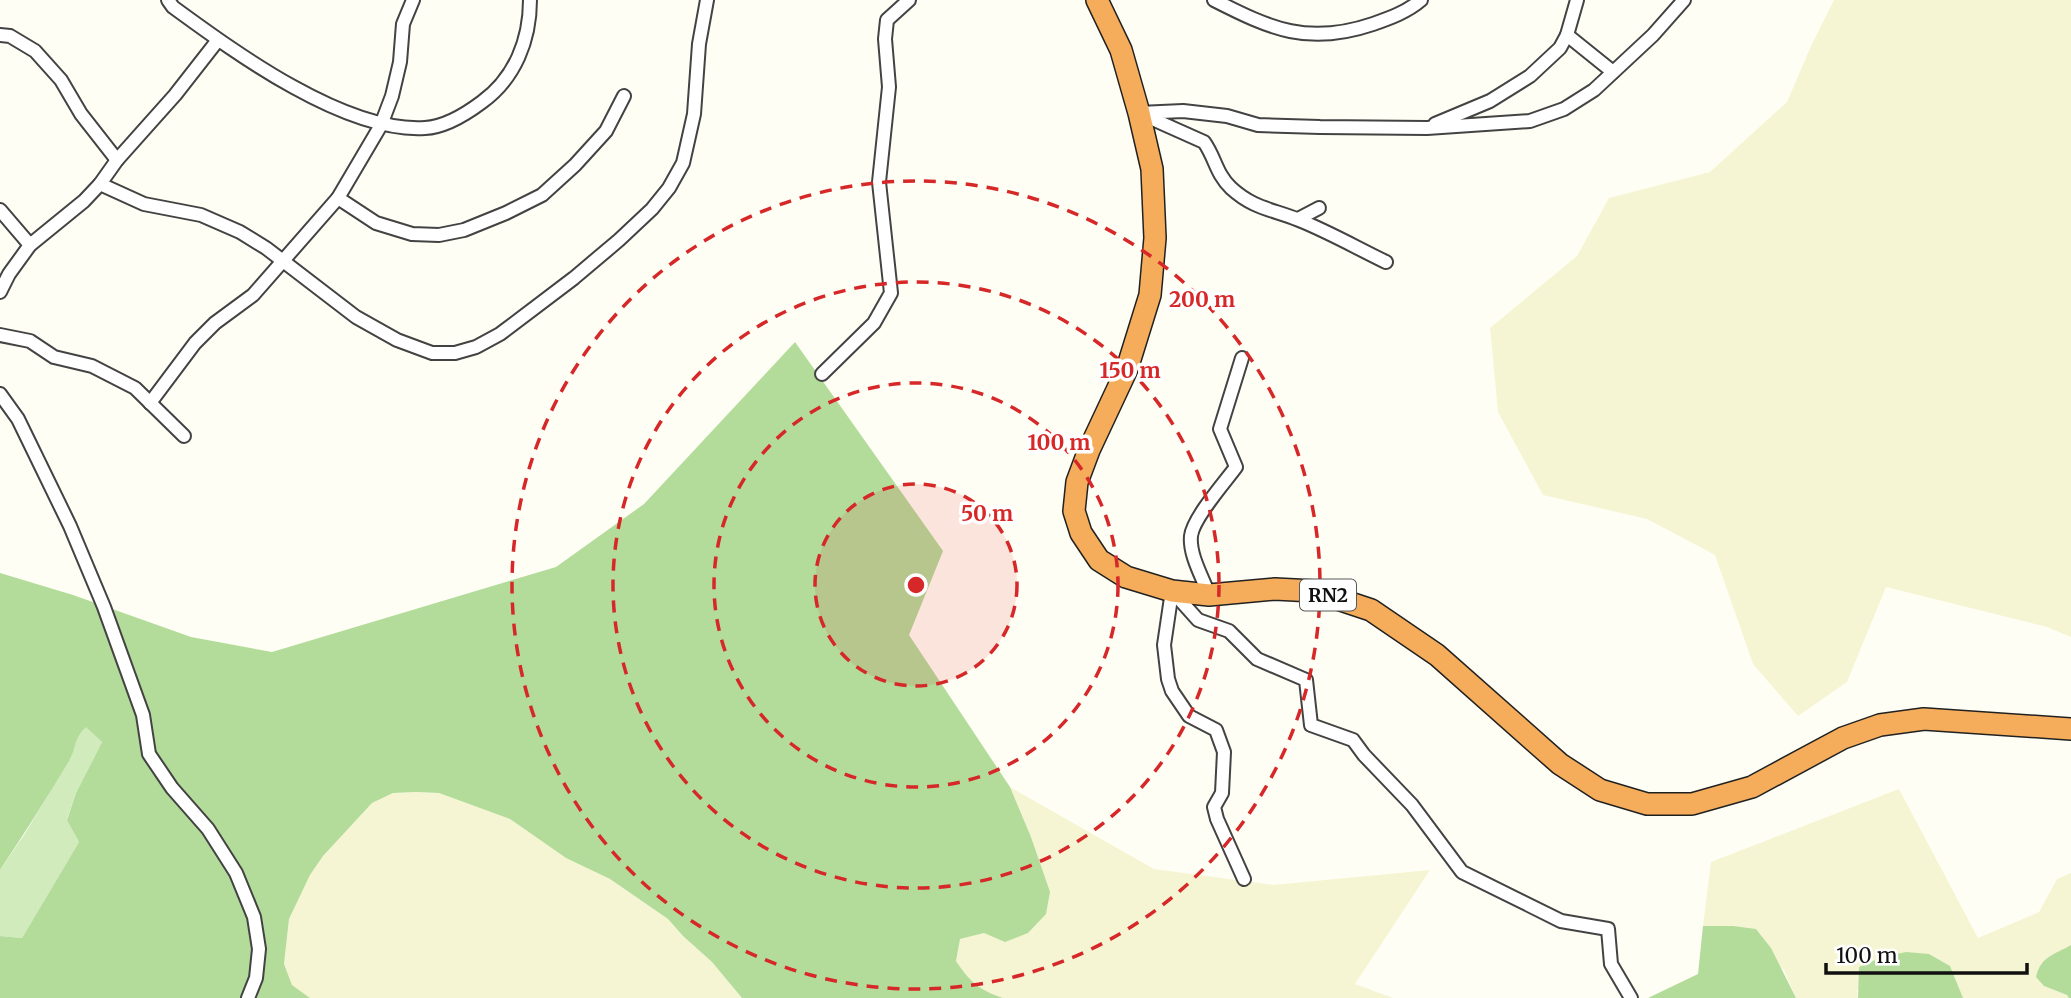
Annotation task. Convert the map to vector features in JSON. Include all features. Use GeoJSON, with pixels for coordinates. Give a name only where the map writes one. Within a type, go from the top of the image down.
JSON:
{"type":"FeatureCollection","features":[{"type":"Feature","properties":{"kind":"highway","name":"RN2"},"geometry":{"type":"LineString","coordinates":[[1097,0],[1121,50],[1139,113],[1152,169],[1155,238],[1150,295],[1128,369],[1089,450],[1077,482],[1074,511],[1081,533],[1099,560],[1126,577],[1172,591],[1209,595],[1275,589],[1314,591],[1371,610],[1437,655],[1560,764],[1600,790],[1647,804],[1692,804],[1752,787],[1843,738],[1880,725],[1924,719],[2071,729]]}},
{"type":"Feature","properties":{"kind":"street"},"geometry":{"type":"LineString","coordinates":[[168,0],[173,7],[256,65],[330,106],[381,125],[426,128],[463,117],[494,94],[516,65],[530,21],[530,0]]}},
{"type":"Feature","properties":{"kind":"street"},"geometry":{"type":"LineString","coordinates":[[150,403],[195,343],[215,323],[253,295],[338,198],[381,125],[392,96],[400,62],[403,24],[412,0]]}},
{"type":"Feature","properties":{"kind":"street"},"geometry":{"type":"LineString","coordinates":[[100,184],[144,204],[201,215],[240,232],[356,317],[397,340],[432,353],[455,353],[476,347],[500,334],[619,240],[652,209],[669,188],[683,163],[694,114],[699,44],[707,0]]}},
{"type":"Feature","properties":{"kind":"street"},"geometry":{"type":"LineString","coordinates":[[822,374],[874,323],[891,293],[879,182],[889,87],[887,20],[909,0]]}},
{"type":"Feature","properties":{"kind":"street"},"geometry":{"type":"LineString","coordinates":[[1214,0],[1259,23],[1291,33],[1325,35],[1363,27],[1395,16],[1421,0]]}},
{"type":"Feature","properties":{"kind":"street"},"geometry":{"type":"LineString","coordinates":[[1427,128],[1489,101],[1530,76],[1560,48],[1567,35],[1577,0]]}},
{"type":"Feature","properties":{"kind":"street"},"geometry":{"type":"LineString","coordinates":[[1139,113],[1184,111],[1227,116],[1258,125],[1320,127],[1427,128],[1530,121],[1564,109],[1594,90],[1653,35],[1684,0]]}},
{"type":"Feature","properties":{"kind":"street"},"geometry":{"type":"LineString","coordinates":[[0,34],[10,36],[35,51],[61,80],[81,114],[117,160]]}},
{"type":"Feature","properties":{"kind":"street"},"geometry":{"type":"LineString","coordinates":[[1567,35],[1613,72]]}},
{"type":"Feature","properties":{"kind":"street"},"geometry":{"type":"LineString","coordinates":[[0,292],[30,245],[84,201],[100,184],[218,40]]}},
{"type":"Feature","properties":{"kind":"street"},"geometry":{"type":"LineString","coordinates":[[338,198],[376,223],[412,234],[439,235],[464,230],[542,195],[575,165],[606,131],[624,96]]}},
{"type":"Feature","properties":{"kind":"street"},"geometry":{"type":"LineString","coordinates":[[1139,113],[1204,142],[1211,151],[1215,167],[1230,187],[1256,206],[1298,219],[1386,262]]}},
{"type":"Feature","properties":{"kind":"street"},"geometry":{"type":"LineString","coordinates":[[1298,219],[1319,208]]}},
{"type":"Feature","properties":{"kind":"street"},"geometry":{"type":"LineString","coordinates":[[0,210],[30,245]]}},
{"type":"Feature","properties":{"kind":"street"},"geometry":{"type":"LineString","coordinates":[[0,335],[30,341],[54,357],[92,366],[135,388],[184,436]]}},
{"type":"Feature","properties":{"kind":"street"},"geometry":{"type":"LineString","coordinates":[[1209,595],[1193,552],[1191,537],[1195,524],[1236,467],[1220,429],[1242,358]]}},
{"type":"Feature","properties":{"kind":"street"},"geometry":{"type":"LineString","coordinates":[[0,394],[18,419],[70,526],[104,607],[143,715],[149,754],[172,788],[208,829],[236,873],[254,916],[259,949],[256,978],[248,998]]}},
{"type":"Feature","properties":{"kind":"street"},"geometry":{"type":"LineString","coordinates":[[1172,591],[1164,645],[1168,679],[1172,691],[1189,716],[1216,730],[1224,752],[1222,793],[1214,807],[1244,879]]}},
{"type":"Feature","properties":{"kind":"street"},"geometry":{"type":"LineString","coordinates":[[1172,591],[1198,621],[1229,631],[1257,659],[1306,680],[1311,725],[1353,740],[1412,805],[1462,872],[1561,921],[1608,929],[1611,964],[1631,998]]}},
{"type":"Feature","properties":{"kind":"green space"},"geometry":{"type":"Polygon","coordinates":[[[1834,0],[2071,0],[2071,637],[2047,627],[1886,587],[1847,682],[1798,716],[1753,664],[1715,555],[1647,519],[1543,495],[1498,412],[1490,328],[1577,256],[1609,198],[1710,172],[1787,102],[1834,0]]]}},
{"type":"Feature","properties":{"kind":"green space"},"geometry":{"type":"Polygon","coordinates":[[[795,342],[943,551],[909,635],[1010,787],[1050,892],[1046,914],[1028,933],[1005,942],[984,933],[960,939],[956,961],[961,968],[981,988],[1003,998],[742,998],[712,962],[668,919],[610,879],[566,858],[510,819],[439,793],[416,792],[393,793],[372,803],[323,856],[310,875],[289,919],[284,964],[292,985],[310,998],[0,998],[0,936],[22,938],[79,842],[67,820],[76,793],[102,742],[86,727],[82,731],[69,761],[0,870],[0,573],[73,595],[191,637],[272,652],[556,567],[644,504],[795,342]]]}},
{"type":"Feature","properties":{"kind":"green space"},"geometry":{"type":"Polygon","coordinates":[[[86,726],[102,742],[76,793],[67,819],[79,842],[22,938],[0,936],[0,870],[71,757],[77,735],[86,726]]]}},
{"type":"Feature","properties":{"kind":"green space"},"geometry":{"type":"Polygon","coordinates":[[[1010,787],[1154,869],[1273,885],[1430,870],[1355,984],[1393,998],[1003,998],[987,993],[968,979],[956,961],[960,939],[1046,913],[1049,892],[1031,837],[1010,787]]]}},
{"type":"Feature","properties":{"kind":"green space"},"geometry":{"type":"Polygon","coordinates":[[[1899,789],[1978,938],[2039,912],[2057,879],[2071,873],[2071,945],[2044,986],[2069,998],[1963,998],[1950,966],[1857,990],[1858,998],[1796,998],[1784,970],[1733,926],[1703,926],[1711,862],[1899,789]]]}},
{"type":"Feature","properties":{"kind":"green space"},"geometry":{"type":"Polygon","coordinates":[[[393,793],[439,793],[510,819],[566,858],[610,879],[668,919],[712,962],[742,998],[310,998],[292,985],[284,964],[289,919],[310,875],[323,856],[372,803],[393,793]]]}},
{"type":"Feature","properties":{"kind":"green space"},"geometry":{"type":"Polygon","coordinates":[[[1703,926],[1756,929],[1771,948],[1796,998],[1648,998],[1698,974],[1703,926]]]}},
{"type":"Feature","properties":{"kind":"green space"},"geometry":{"type":"Polygon","coordinates":[[[2071,945],[2069,998],[2044,986],[2036,977],[2045,960],[2071,945]]]}},
{"type":"Feature","properties":{"kind":"green space"},"geometry":{"type":"Polygon","coordinates":[[[1906,952],[1929,954],[1950,966],[1963,998],[1858,998],[1859,967],[1882,957],[1906,952]]]}}]}
